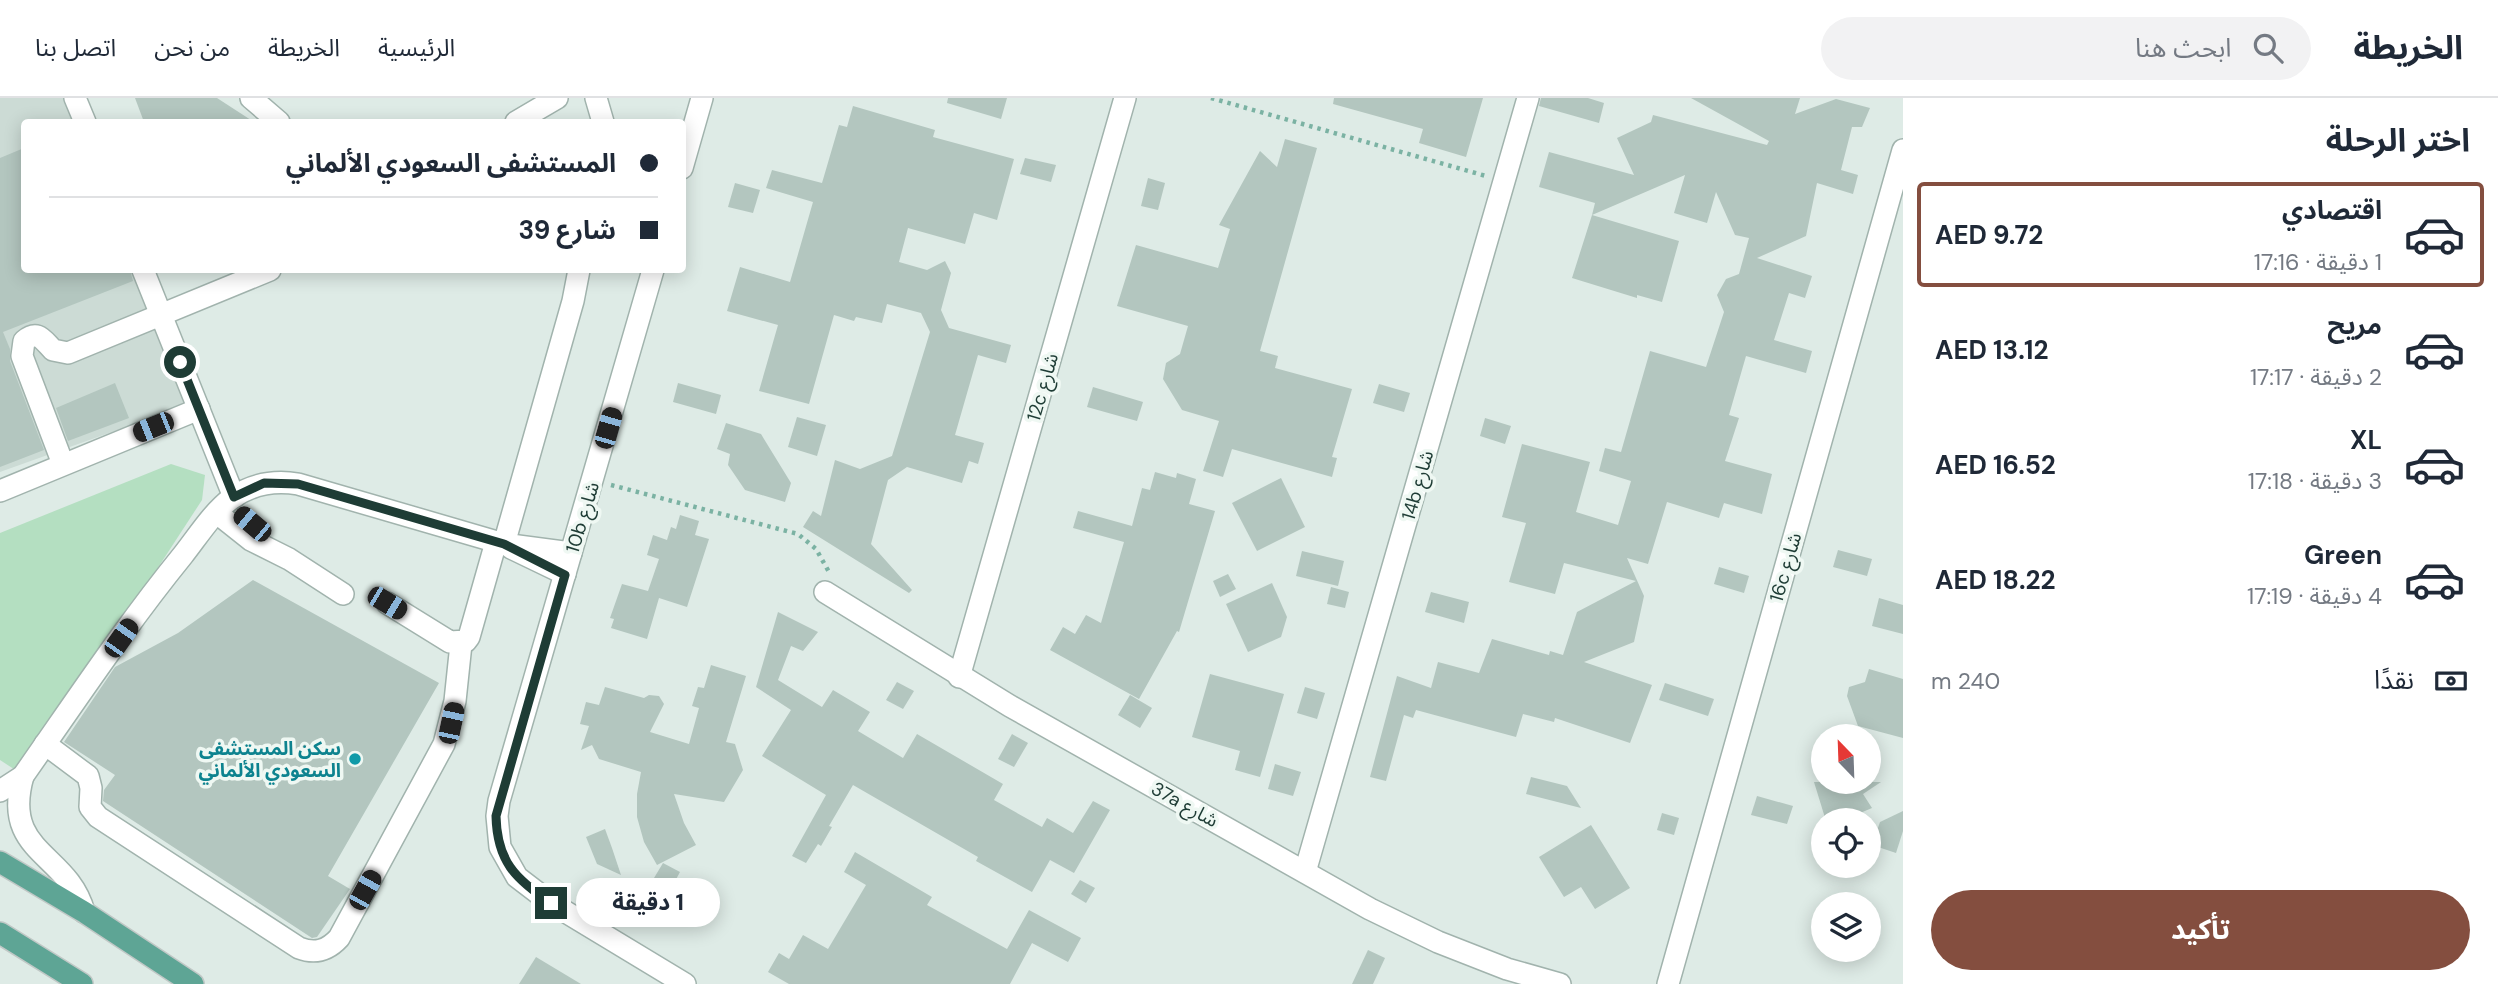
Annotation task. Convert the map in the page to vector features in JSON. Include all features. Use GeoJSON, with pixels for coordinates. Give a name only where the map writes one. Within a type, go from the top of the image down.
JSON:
{"type":"FeatureCollection","features":[{"type":"Feature","properties":{"kind":"main road"},"geometry":{"type":"LineString","coordinates":[[0,854],[39,885]]}},
{"type":"Feature","properties":{"kind":"main road"},"geometry":{"type":"LineString","coordinates":[[0,862],[84,912],[193,984]]}},
{"type":"Feature","properties":{"kind":"main road"},"geometry":{"type":"LineString","coordinates":[[0,933],[82,984]]}},
{"type":"Feature","properties":{"kind":"street"},"geometry":{"type":"LineString","coordinates":[[75,98],[84,119]]}},
{"type":"Feature","properties":{"kind":"street"},"geometry":{"type":"LineString","coordinates":[[251,98],[276,119]]}},
{"type":"Feature","properties":{"kind":"street"},"geometry":{"type":"LineString","coordinates":[[596,98],[602,119]]}},
{"type":"Feature","properties":{"kind":"street"},"geometry":{"type":"LineString","coordinates":[[686,154],[702,98]]}},
{"type":"Feature","properties":{"kind":"street","name":"12c شارع"},"geometry":{"type":"LineString","coordinates":[[959,677],[1125,98]]}},
{"type":"Feature","properties":{"kind":"street","name":"14b شارع"},"geometry":{"type":"LineString","coordinates":[[1306,872],[1528,98]]}},
{"type":"Feature","properties":{"kind":"street"},"geometry":{"type":"LineString","coordinates":[[522,119],[546,106]]}},
{"type":"Feature","properties":{"kind":"street","name":"16c شارع"},"geometry":{"type":"LineString","coordinates":[[1668,984],[1903,150]]}},
{"type":"Feature","properties":{"kind":"street"},"geometry":{"type":"LineString","coordinates":[[144,273],[199,409],[226,504],[251,540],[289,559],[343,594]]}},
{"type":"Feature","properties":{"kind":"street"},"geometry":{"type":"LineString","coordinates":[[63,464],[22,356],[24,341],[38,336],[53,350],[68,353],[264,273]]}},
{"type":"Feature","properties":{"kind":"street"},"geometry":{"type":"LineString","coordinates":[[387,603],[450,642],[461,643],[469,637],[573,301],[578,273]]}},
{"type":"Feature","properties":{"kind":"street","name":"10b شارع"},"geometry":{"type":"LineString","coordinates":[[652,273],[496,816],[499,847],[507,863],[529,889],[685,984]]}},
{"type":"Feature","properties":{"kind":"street"},"geometry":{"type":"LineString","coordinates":[[0,491],[199,409]]}},
{"type":"Feature","properties":{"kind":"street"},"geometry":{"type":"LineString","coordinates":[[0,791],[23,776],[151,595],[226,504],[264,483],[298,484],[500,543],[571,553]]}},
{"type":"Feature","properties":{"kind":"street"},"geometry":{"type":"LineString","coordinates":[[500,543],[565,575]]}},
{"type":"Feature","properties":{"kind":"street","name":"37a شارع"},"geometry":{"type":"LineString","coordinates":[[830,595],[959,677],[1370,909],[1438,942],[1507,969],[1560,984]]}},
{"type":"Feature","properties":{"kind":"street"},"geometry":{"type":"LineString","coordinates":[[46,744],[88,776],[91,788],[90,807],[98,817],[299,947],[307,951],[325,950],[339,938],[444,744],[455,701],[461,643]]}},
{"type":"Feature","properties":{"kind":"street"},"geometry":{"type":"LineString","coordinates":[[23,776],[18,802],[23,828],[35,849],[71,880],[84,912]]}},
{"type":"Feature","properties":{"kind":"path"},"geometry":{"type":"LineString","coordinates":[[1211,98],[1505,181]]}},
{"type":"Feature","properties":{"kind":"path"},"geometry":{"type":"LineString","coordinates":[[593,481],[798,534],[823,559],[829,571],[830,595]]}},
{"type":"Feature","properties":{"kind":"shaded area"},"geometry":{"type":"Polygon","coordinates":[[[0,98],[80,98],[88,119],[21,119],[21,273],[150,273],[201,400],[0,472],[0,98]]]}},
{"type":"Feature","properties":{"kind":"green space"},"geometry":{"type":"Polygon","coordinates":[[[171,464],[205,475],[202,500],[23,775],[0,760],[0,533],[171,464]]]}},
{"type":"Feature","properties":{"kind":"building"},"geometry":{"type":"Polygon","coordinates":[[[135,98],[217,98],[249,119],[143,119],[135,98]]]}},
{"type":"Feature","properties":{"kind":"building"},"geometry":{"type":"Polygon","coordinates":[[[948,98],[1007,98],[1001,119],[947,103],[948,98]]]}},
{"type":"Feature","properties":{"kind":"building"},"geometry":{"type":"Polygon","coordinates":[[[1334,98],[1483,98],[1466,157],[1419,143],[1423,129],[1333,104],[1334,98]]]}},
{"type":"Feature","properties":{"kind":"building"},"geometry":{"type":"Polygon","coordinates":[[[1541,98],[1588,98],[1604,103],[1599,123],[1539,106],[1541,98]]]}},
{"type":"Feature","properties":{"kind":"building"},"geometry":{"type":"Polygon","coordinates":[[[1691,98],[1800,98],[1795,114],[1836,99],[1870,108],[1862,127],[1852,127],[1841,170],[1858,175],[1853,194],[1817,183],[1806,236],[1757,258],[1812,276],[1805,298],[1789,293],[1774,340],[1812,351],[1806,373],[1746,356],[1729,415],[1739,418],[1725,461],[1772,474],[1762,514],[1724,503],[1719,518],[1667,502],[1648,564],[1627,558],[1644,596],[1634,642],[1584,662],[1652,685],[1630,743],[1555,718],[1554,722],[1523,714],[1516,737],[1416,710],[1413,718],[1404,715],[1386,781],[1370,777],[1397,676],[1431,688],[1438,662],[1479,673],[1492,639],[1549,655],[1550,651],[1563,655],[1577,612],[1636,581],[1564,563],[1555,594],[1509,582],[1526,523],[1502,517],[1522,444],[1590,462],[1576,512],[1618,525],[1631,481],[1599,471],[1605,448],[1621,452],[1650,351],[1706,367],[1724,312],[1717,295],[1726,279],[1739,274],[1749,238],[1735,235],[1716,192],[1707,223],[1674,213],[1685,175],[1592,215],[1595,203],[1539,187],[1549,152],[1634,175],[1617,138],[1651,122],[1653,115],[1767,145],[1769,141],[1691,98]]]}},
{"type":"Feature","properties":{"kind":"building"},"geometry":{"type":"Polygon","coordinates":[[[853,106],[935,130],[933,137],[1014,159],[997,220],[974,213],[965,244],[908,228],[899,262],[927,270],[945,261],[951,273],[941,310],[949,328],[1011,345],[1006,363],[978,355],[955,435],[984,443],[978,464],[969,461],[962,483],[907,467],[888,480],[871,544],[912,590],[909,593],[803,527],[813,511],[821,516],[835,460],[860,469],[892,456],[930,332],[921,313],[887,304],[882,323],[856,317],[854,321],[834,315],[809,404],[759,391],[778,325],[727,311],[740,267],[790,282],[813,202],[766,188],[772,170],[822,183],[839,125],[847,127],[853,106]]]}},
{"type":"Feature","properties":{"kind":"building"},"geometry":{"type":"Polygon","coordinates":[[[1285,139],[1317,148],[1260,351],[1278,356],[1275,368],[1352,389],[1332,457],[1337,458],[1332,477],[1232,449],[1223,477],[1203,471],[1219,421],[1182,410],[1163,379],[1166,363],[1180,354],[1188,326],[1117,306],[1136,245],[1218,268],[1230,229],[1219,225],[1260,151],[1277,167],[1285,139]]]}},
{"type":"Feature","properties":{"kind":"building"},"geometry":{"type":"Polygon","coordinates":[[[21,149],[21,273],[131,273],[133,281],[3,332],[10,349],[10,361],[44,450],[0,467],[0,158],[21,149]]]}},
{"type":"Feature","properties":{"kind":"building"},"geometry":{"type":"Polygon","coordinates":[[[1025,158],[1056,165],[1051,182],[1020,174],[1025,158]]]}},
{"type":"Feature","properties":{"kind":"building"},"geometry":{"type":"Polygon","coordinates":[[[1148,178],[1165,183],[1158,210],[1141,206],[1148,178]]]}},
{"type":"Feature","properties":{"kind":"building"},"geometry":{"type":"Polygon","coordinates":[[[735,183],[760,190],[753,213],[728,207],[735,183]]]}},
{"type":"Feature","properties":{"kind":"building"},"geometry":{"type":"Polygon","coordinates":[[[1592,215],[1679,241],[1662,302],[1637,295],[1637,298],[1572,278],[1592,215]]]}},
{"type":"Feature","properties":{"kind":"building"},"geometry":{"type":"Polygon","coordinates":[[[115,383],[129,418],[68,441],[56,408],[115,383]]]}},
{"type":"Feature","properties":{"kind":"building"},"geometry":{"type":"Polygon","coordinates":[[[678,383],[721,395],[716,414],[673,402],[678,383]]]}},
{"type":"Feature","properties":{"kind":"building"},"geometry":{"type":"Polygon","coordinates":[[[1379,384],[1410,393],[1404,412],[1373,403],[1379,384]]]}},
{"type":"Feature","properties":{"kind":"building"},"geometry":{"type":"Polygon","coordinates":[[[1093,387],[1143,402],[1137,421],[1087,407],[1093,387]]]}},
{"type":"Feature","properties":{"kind":"building"},"geometry":{"type":"Polygon","coordinates":[[[797,417],[826,425],[817,456],[788,447],[797,417]]]}},
{"type":"Feature","properties":{"kind":"building"},"geometry":{"type":"Polygon","coordinates":[[[1485,418],[1511,426],[1505,444],[1480,436],[1485,418]]]}},
{"type":"Feature","properties":{"kind":"building"},"geometry":{"type":"Polygon","coordinates":[[[726,423],[761,434],[791,483],[785,502],[745,490],[728,465],[730,454],[717,449],[726,423]]]}},
{"type":"Feature","properties":{"kind":"building"},"geometry":{"type":"Polygon","coordinates":[[[1155,472],[1176,478],[1177,473],[1196,479],[1189,504],[1215,511],[1179,632],[1177,631],[1139,699],[1050,650],[1063,627],[1075,634],[1086,615],[1101,623],[1124,542],[1073,528],[1078,511],[1132,526],[1142,488],[1150,490],[1155,472]]]}},
{"type":"Feature","properties":{"kind":"building"},"geometry":{"type":"Polygon","coordinates":[[[1281,478],[1305,527],[1257,551],[1232,503],[1281,478]]]}},
{"type":"Feature","properties":{"kind":"building"},"geometry":{"type":"Polygon","coordinates":[[[680,515],[699,521],[695,535],[709,539],[687,607],[659,598],[647,639],[611,628],[614,619],[610,618],[622,584],[648,591],[659,559],[647,555],[653,535],[667,540],[671,527],[676,529],[680,515]]]}},
{"type":"Feature","properties":{"kind":"building"},"geometry":{"type":"Polygon","coordinates":[[[1838,550],[1872,559],[1867,576],[1833,567],[1838,550]]]}},
{"type":"Feature","properties":{"kind":"building"},"geometry":{"type":"Polygon","coordinates":[[[1302,551],[1344,561],[1338,586],[1296,576],[1302,551]]]}},
{"type":"Feature","properties":{"kind":"building"},"geometry":{"type":"Polygon","coordinates":[[[1719,567],[1749,576],[1744,593],[1714,584],[1719,567]]]}},
{"type":"Feature","properties":{"kind":"building"},"geometry":{"type":"Polygon","coordinates":[[[1228,574],[1236,589],[1220,597],[1213,581],[1228,574]]]}},
{"type":"Feature","properties":{"kind":"building","name":"سكن المستشفى السعودي الألماني"},"geometry":{"type":"Polygon","coordinates":[[[253,580],[439,683],[328,876],[350,889],[317,937],[312,938],[103,801],[104,790],[115,775],[64,742],[115,667],[178,633],[253,580]]]}},
{"type":"Feature","properties":{"kind":"building"},"geometry":{"type":"Polygon","coordinates":[[[1272,583],[1287,617],[1281,637],[1248,652],[1226,604],[1272,583]]]}},
{"type":"Feature","properties":{"kind":"building"},"geometry":{"type":"Polygon","coordinates":[[[1331,587],[1349,592],[1345,608],[1327,604],[1331,587]]]}},
{"type":"Feature","properties":{"kind":"building"},"geometry":{"type":"Polygon","coordinates":[[[1431,592],[1469,602],[1464,623],[1425,612],[1431,592]]]}},
{"type":"Feature","properties":{"kind":"building"},"geometry":{"type":"Polygon","coordinates":[[[1879,598],[1903,605],[1903,634],[1872,626],[1879,598]]]}},
{"type":"Feature","properties":{"kind":"building"},"geometry":{"type":"Polygon","coordinates":[[[778,612],[818,632],[803,651],[791,646],[778,680],[822,707],[833,690],[870,712],[858,731],[903,758],[917,734],[1003,784],[994,800],[1042,827],[1047,818],[1073,833],[1093,801],[1110,810],[1074,873],[1050,860],[1032,892],[976,861],[978,857],[853,785],[829,826],[832,827],[821,846],[818,844],[806,863],[792,856],[826,795],[762,756],[791,710],[756,687],[778,612]]]}},
{"type":"Feature","properties":{"kind":"building"},"geometry":{"type":"Polygon","coordinates":[[[711,665],[746,676],[726,742],[735,744],[743,770],[724,802],[674,794],[684,823],[696,845],[657,865],[644,842],[637,817],[641,772],[599,759],[592,745],[581,750],[589,726],[580,724],[586,702],[599,705],[605,687],[644,698],[649,695],[659,696],[664,704],[650,732],[689,744],[699,708],[692,706],[698,687],[704,688],[711,665]]]}},
{"type":"Feature","properties":{"kind":"building"},"geometry":{"type":"Polygon","coordinates":[[[1869,669],[1903,679],[1903,738],[1881,732],[1881,724],[1857,724],[1847,696],[1849,687],[1865,682],[1869,669]]]}},
{"type":"Feature","properties":{"kind":"building"},"geometry":{"type":"Polygon","coordinates":[[[1210,674],[1284,694],[1260,777],[1235,770],[1240,751],[1192,737],[1210,674]]]}},
{"type":"Feature","properties":{"kind":"building"},"geometry":{"type":"Polygon","coordinates":[[[897,682],[914,691],[903,709],[886,700],[897,682]]]}},
{"type":"Feature","properties":{"kind":"building"},"geometry":{"type":"Polygon","coordinates":[[[1665,683],[1714,699],[1708,716],[1659,700],[1665,683]]]}},
{"type":"Feature","properties":{"kind":"building"},"geometry":{"type":"Polygon","coordinates":[[[1305,687],[1325,693],[1317,719],[1297,713],[1305,687]]]}},
{"type":"Feature","properties":{"kind":"building"},"geometry":{"type":"Polygon","coordinates":[[[1130,695],[1152,708],[1140,728],[1118,715],[1130,695]]]}},
{"type":"Feature","properties":{"kind":"building"},"geometry":{"type":"Polygon","coordinates":[[[1012,734],[1028,743],[1014,767],[998,759],[1012,734]]]}},
{"type":"Feature","properties":{"kind":"building"},"geometry":{"type":"Polygon","coordinates":[[[1275,764],[1301,772],[1293,796],[1268,789],[1275,764]]]}},
{"type":"Feature","properties":{"kind":"building"},"geometry":{"type":"Polygon","coordinates":[[[1531,777],[1567,786],[1581,808],[1526,794],[1531,777]]]}},
{"type":"Feature","properties":{"kind":"building"},"geometry":{"type":"Polygon","coordinates":[[[1818,794],[1863,794],[1872,808],[1822,808],[1818,794]]]}},
{"type":"Feature","properties":{"kind":"building"},"geometry":{"type":"Polygon","coordinates":[[[1757,796],[1793,806],[1787,824],[1751,815],[1757,796]]]}},
{"type":"Feature","properties":{"kind":"building"},"geometry":{"type":"Polygon","coordinates":[[[1903,811],[1903,831],[1896,853],[1881,848],[1881,822],[1903,811]]]}},
{"type":"Feature","properties":{"kind":"building"},"geometry":{"type":"Polygon","coordinates":[[[1662,813],[1679,818],[1674,835],[1657,830],[1662,813]]]}},
{"type":"Feature","properties":{"kind":"building"},"geometry":{"type":"Polygon","coordinates":[[[1591,825],[1630,888],[1595,909],[1581,887],[1564,897],[1539,857],[1591,825]]]}},
{"type":"Feature","properties":{"kind":"building"},"geometry":{"type":"Polygon","coordinates":[[[605,829],[621,875],[597,864],[586,837],[605,829]]]}},
{"type":"Feature","properties":{"kind":"building"},"geometry":{"type":"Polygon","coordinates":[[[855,852],[932,897],[927,905],[1007,949],[1029,910],[1081,938],[1068,962],[1032,943],[1010,984],[789,984],[768,972],[779,953],[789,959],[803,935],[828,949],[866,885],[844,872],[855,852]]]}},
{"type":"Feature","properties":{"kind":"building"},"geometry":{"type":"Polygon","coordinates":[[[663,863],[680,872],[661,907],[654,878],[663,863]]]}},
{"type":"Feature","properties":{"kind":"building"},"geometry":{"type":"Polygon","coordinates":[[[1080,880],[1095,888],[1086,903],[1071,894],[1080,880]]]}},
{"type":"Feature","properties":{"kind":"building"},"geometry":{"type":"Polygon","coordinates":[[[1368,950],[1385,958],[1373,984],[1352,984],[1368,950]]]}},
{"type":"Feature","properties":{"kind":"building"},"geometry":{"type":"Polygon","coordinates":[[[536,957],[581,984],[519,984],[536,957]]]}},
{"type":"Feature","properties":{"kind":"place","name":"سكن المستشفى السعودي الألماني"},"geometry":{"type":"Point","coordinates":[355,759]}},
{"type":"Feature","properties":{"kind":"route"},"geometry":{"type":"LineString","coordinates":[[180,362],[234,497],[264,483],[298,484],[504,544],[565,575],[496,816],[499,847],[507,863],[529,889],[551,903]]}}]}
